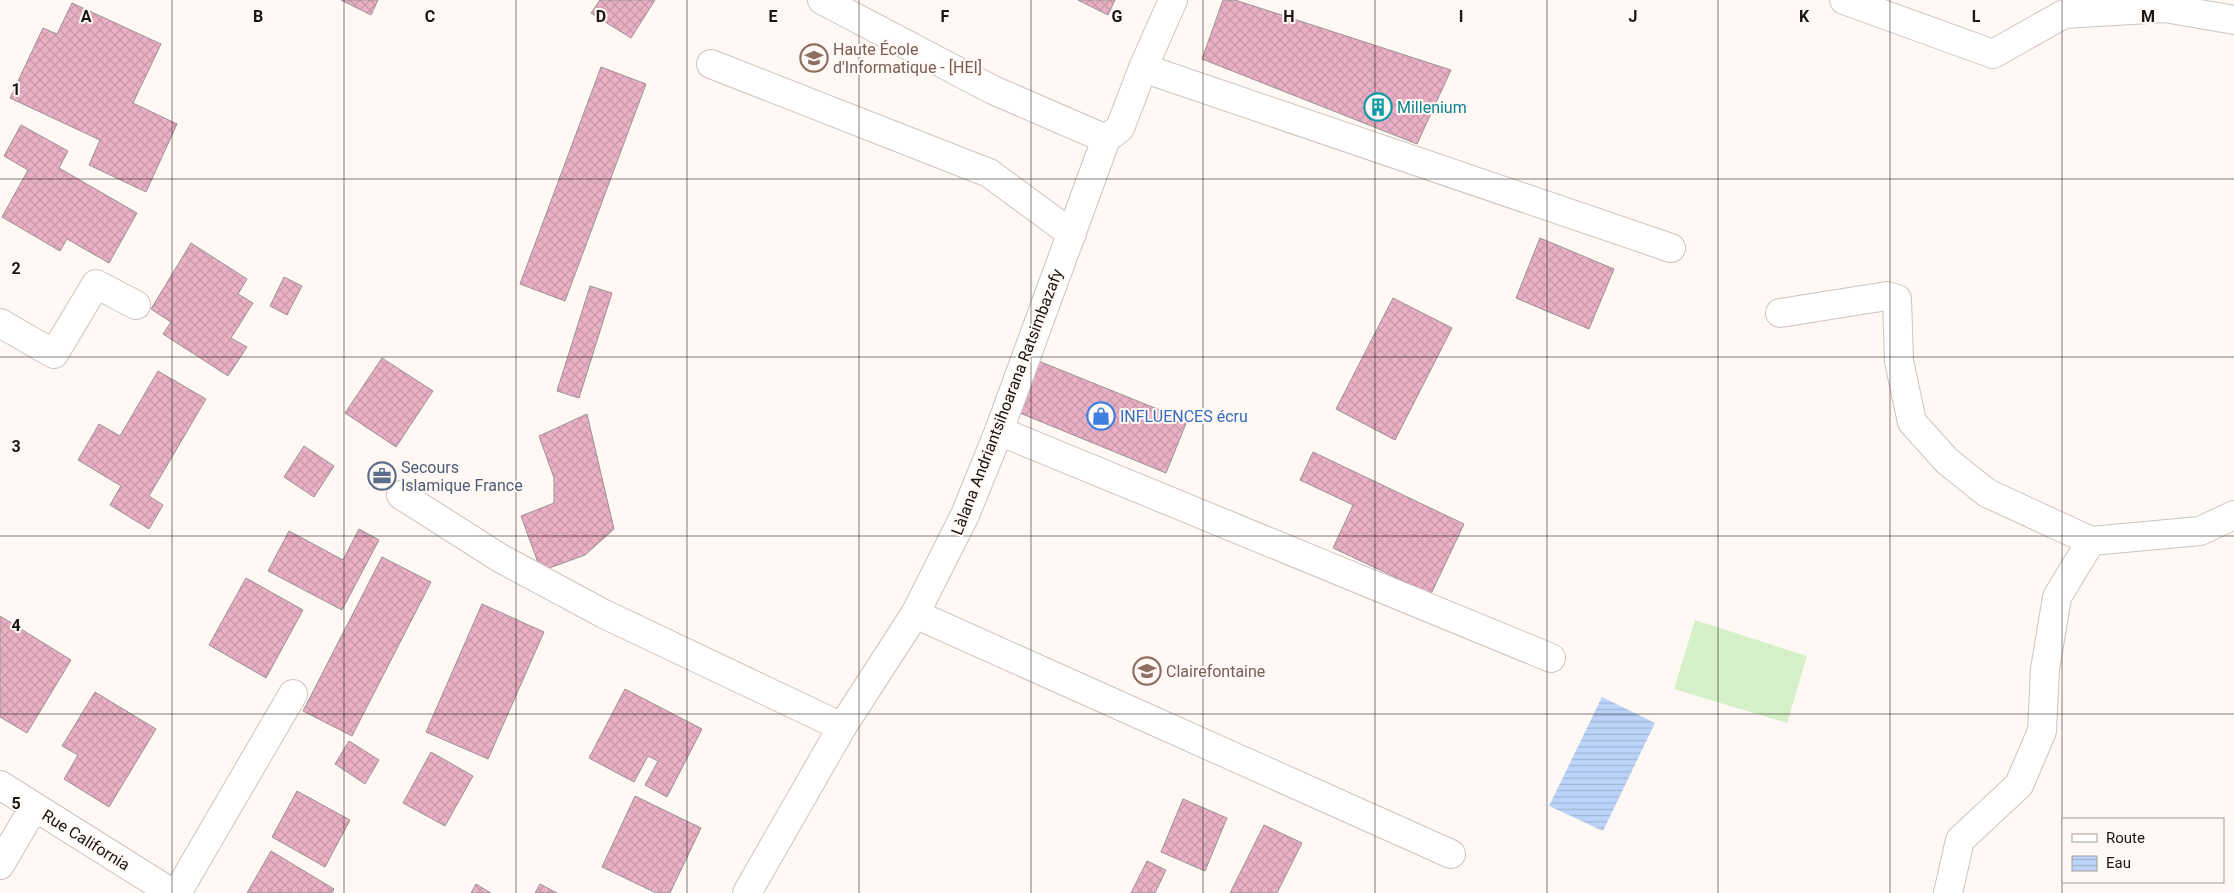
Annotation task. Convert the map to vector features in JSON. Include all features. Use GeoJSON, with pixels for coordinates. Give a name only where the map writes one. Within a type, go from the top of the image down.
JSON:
{"type":"FeatureCollection","features":[{"type":"Feature","properties":{"kind":"street"},"geometry":{"type":"LineString","coordinates":[[822,0],[994,90],[1106,139]]}},
{"type":"Feature","properties":{"kind":"street","name":"Làlana Andriantsihoarana Ratsimbazafy"},"geometry":{"type":"LineString","coordinates":[[747,893],[842,727],[915,614],[965,515],[999,431],[1106,139],[1120,128],[1143,68],[1173,0]]}},
{"type":"Feature","properties":{"kind":"street"},"geometry":{"type":"LineString","coordinates":[[1844,0],[1993,54],[2064,14],[2164,8],[2234,20]]}},
{"type":"Feature","properties":{"kind":"street"},"geometry":{"type":"LineString","coordinates":[[710,64],[989,173],[1072,234]]}},
{"type":"Feature","properties":{"kind":"street"},"geometry":{"type":"LineString","coordinates":[[1143,68],[1671,248]]}},
{"type":"Feature","properties":{"kind":"street"},"geometry":{"type":"LineString","coordinates":[[0,323],[54,354],[96,284],[136,305]]}},
{"type":"Feature","properties":{"kind":"street"},"geometry":{"type":"LineString","coordinates":[[1780,313],[1887,296],[1897,300],[1899,361],[1912,422],[1947,461],[1987,493],[2091,541],[2200,531],[2234,515]]}},
{"type":"Feature","properties":{"kind":"street"},"geometry":{"type":"LineString","coordinates":[[999,431],[1551,658]]}},
{"type":"Feature","properties":{"kind":"street"},"geometry":{"type":"LineString","coordinates":[[401,495],[500,558],[604,614],[842,727]]}},
{"type":"Feature","properties":{"kind":"street"},"geometry":{"type":"LineString","coordinates":[[1948,893],[1960,840],[2019,785],[2042,731],[2045,669],[2057,597],[2091,541]]}},
{"type":"Feature","properties":{"kind":"street"},"geometry":{"type":"LineString","coordinates":[[915,614],[1451,854]]}},
{"type":"Feature","properties":{"kind":"street"},"geometry":{"type":"LineString","coordinates":[[177,893],[292,694]]}},
{"type":"Feature","properties":{"kind":"street","name":"Rue California"},"geometry":{"type":"LineString","coordinates":[[0,785],[172,893]]}},
{"type":"Feature","properties":{"kind":"street"},"geometry":{"type":"LineString","coordinates":[[0,865],[34,807]]}},
{"type":"Feature","properties":{"kind":"green space"},"geometry":{"type":"Polygon","coordinates":[[[1695,620],[1807,656],[1787,723],[1674,689],[1695,620]]]}},
{"type":"Feature","properties":{"kind":"water"},"geometry":{"type":"Polygon","coordinates":[[[1602,697],[1655,723],[1603,831],[1549,806],[1602,697]]]}},
{"type":"Feature","properties":{"kind":"building"},"geometry":{"type":"Polygon","coordinates":[[[341,0],[378,0],[371,15],[341,0]]]}},
{"type":"Feature","properties":{"kind":"building"},"geometry":{"type":"Polygon","coordinates":[[[600,0],[655,0],[631,38],[591,13],[600,0]]]}},
{"type":"Feature","properties":{"kind":"building"},"geometry":{"type":"Polygon","coordinates":[[[1078,0],[1115,0],[1108,15],[1078,0]]]}},
{"type":"Feature","properties":{"kind":"building","name":"Millenium"},"geometry":{"type":"Polygon","coordinates":[[[1223,0],[1235,0],[1451,70],[1417,144],[1202,59],[1223,0]]]}},
{"type":"Feature","properties":{"kind":"building"},"geometry":{"type":"Polygon","coordinates":[[[72,3],[161,44],[133,103],[177,124],[146,192],[89,165],[100,140],[10,98],[43,28],[57,34],[72,3]]]}},
{"type":"Feature","properties":{"kind":"building"},"geometry":{"type":"Polygon","coordinates":[[[601,67],[646,84],[565,301],[520,284],[601,67]]]}},
{"type":"Feature","properties":{"kind":"building"},"geometry":{"type":"Polygon","coordinates":[[[21,125],[68,151],[59,168],[137,213],[109,263],[67,239],[60,251],[2,217],[28,170],[4,156],[21,125]]]}},
{"type":"Feature","properties":{"kind":"building"},"geometry":{"type":"Polygon","coordinates":[[[1540,238],[1614,269],[1589,329],[1516,298],[1540,238]]]}},
{"type":"Feature","properties":{"kind":"building"},"geometry":{"type":"Polygon","coordinates":[[[191,243],[247,279],[238,294],[253,303],[231,338],[247,347],[228,376],[163,334],[171,322],[151,309],[191,243]]]}},
{"type":"Feature","properties":{"kind":"building"},"geometry":{"type":"Polygon","coordinates":[[[284,277],[302,286],[287,315],[270,306],[284,277]]]}},
{"type":"Feature","properties":{"kind":"building"},"geometry":{"type":"Polygon","coordinates":[[[590,286],[612,293],[579,398],[557,391],[590,286]]]}},
{"type":"Feature","properties":{"kind":"building"},"geometry":{"type":"Polygon","coordinates":[[[1393,298],[1452,328],[1395,440],[1336,409],[1393,298]]]}},
{"type":"Feature","properties":{"kind":"building"},"geometry":{"type":"Polygon","coordinates":[[[382,358],[433,391],[396,447],[345,413],[382,358]]]}},
{"type":"Feature","properties":{"kind":"building","name":"INFLUENCES écru"},"geometry":{"type":"Polygon","coordinates":[[[1036,360],[1187,421],[1166,473],[1015,411],[1036,360]]]}},
{"type":"Feature","properties":{"kind":"building"},"geometry":{"type":"Polygon","coordinates":[[[158,371],[206,399],[149,496],[163,505],[149,529],[110,505],[121,486],[78,460],[99,424],[120,436],[158,371]]]}},
{"type":"Feature","properties":{"kind":"building"},"geometry":{"type":"Polygon","coordinates":[[[587,414],[614,529],[585,555],[541,571],[521,516],[554,503],[554,478],[539,436],[587,414]]]}},
{"type":"Feature","properties":{"kind":"building"},"geometry":{"type":"Polygon","coordinates":[[[304,446],[334,466],[314,497],[284,477],[304,446]]]}},
{"type":"Feature","properties":{"kind":"building"},"geometry":{"type":"Polygon","coordinates":[[[1313,452],[1464,524],[1431,594],[1333,548],[1353,505],[1300,480],[1313,452]]]}},
{"type":"Feature","properties":{"kind":"building"},"geometry":{"type":"Polygon","coordinates":[[[359,529],[379,540],[342,610],[268,571],[289,531],[343,560],[359,529]]]}},
{"type":"Feature","properties":{"kind":"building"},"geometry":{"type":"Polygon","coordinates":[[[382,557],[431,582],[352,736],[303,711],[382,557]]]}},
{"type":"Feature","properties":{"kind":"building"},"geometry":{"type":"Polygon","coordinates":[[[246,578],[303,610],[266,678],[209,645],[246,578]]]}},
{"type":"Feature","properties":{"kind":"building"},"geometry":{"type":"Polygon","coordinates":[[[482,604],[544,632],[488,759],[426,732],[482,604]]]}},
{"type":"Feature","properties":{"kind":"building"},"geometry":{"type":"Polygon","coordinates":[[[0,616],[71,660],[27,733],[0,717],[0,616]]]}},
{"type":"Feature","properties":{"kind":"building"},"geometry":{"type":"Polygon","coordinates":[[[625,689],[702,729],[667,797],[645,785],[658,761],[648,756],[634,782],[589,758],[625,689]]]}},
{"type":"Feature","properties":{"kind":"building"},"geometry":{"type":"Polygon","coordinates":[[[95,692],[156,729],[109,807],[64,779],[78,755],[62,746],[95,692]]]}},
{"type":"Feature","properties":{"kind":"building"},"geometry":{"type":"Polygon","coordinates":[[[349,741],[379,760],[365,784],[335,764],[349,741]]]}},
{"type":"Feature","properties":{"kind":"building"},"geometry":{"type":"Polygon","coordinates":[[[431,752],[473,776],[445,826],[403,803],[431,752]]]}},
{"type":"Feature","properties":{"kind":"building"},"geometry":{"type":"Polygon","coordinates":[[[297,791],[350,820],[325,867],[272,837],[297,791]]]}},
{"type":"Feature","properties":{"kind":"building"},"geometry":{"type":"Polygon","coordinates":[[[635,796],[701,828],[670,893],[656,893],[602,867],[635,796]]]}},
{"type":"Feature","properties":{"kind":"building"},"geometry":{"type":"Polygon","coordinates":[[[1183,799],[1227,818],[1205,871],[1161,852],[1183,799]]]}},
{"type":"Feature","properties":{"kind":"building"},"geometry":{"type":"Polygon","coordinates":[[[1264,825],[1302,843],[1277,893],[1230,893],[1264,825]]]}},
{"type":"Feature","properties":{"kind":"building"},"geometry":{"type":"Polygon","coordinates":[[[271,851],[334,889],[332,893],[247,893],[271,851]]]}},
{"type":"Feature","properties":{"kind":"building"},"geometry":{"type":"Polygon","coordinates":[[[1147,861],[1166,870],[1155,893],[1131,893],[1147,861]]]}},
{"type":"Feature","properties":{"kind":"building"},"geometry":{"type":"Polygon","coordinates":[[[476,884],[491,893],[471,893],[476,884]]]}},
{"type":"Feature","properties":{"kind":"building"},"geometry":{"type":"Polygon","coordinates":[[[540,884],[557,893],[535,893],[540,884]]]}},
{"type":"Feature","properties":{"kind":"place","name":"Haute École d'Informatique - [HEI]"},"geometry":{"type":"Point","coordinates":[814,58]}},
{"type":"Feature","properties":{"kind":"place","name":"Millenium"},"geometry":{"type":"Point","coordinates":[1378,107]}},
{"type":"Feature","properties":{"kind":"place","name":"INFLUENCES écru"},"geometry":{"type":"Point","coordinates":[1101,416]}},
{"type":"Feature","properties":{"kind":"place","name":"Secours Islamique France"},"geometry":{"type":"Point","coordinates":[382,476]}},
{"type":"Feature","properties":{"kind":"place","name":"Clairefontaine"},"geometry":{"type":"Point","coordinates":[1147,671]}}]}
